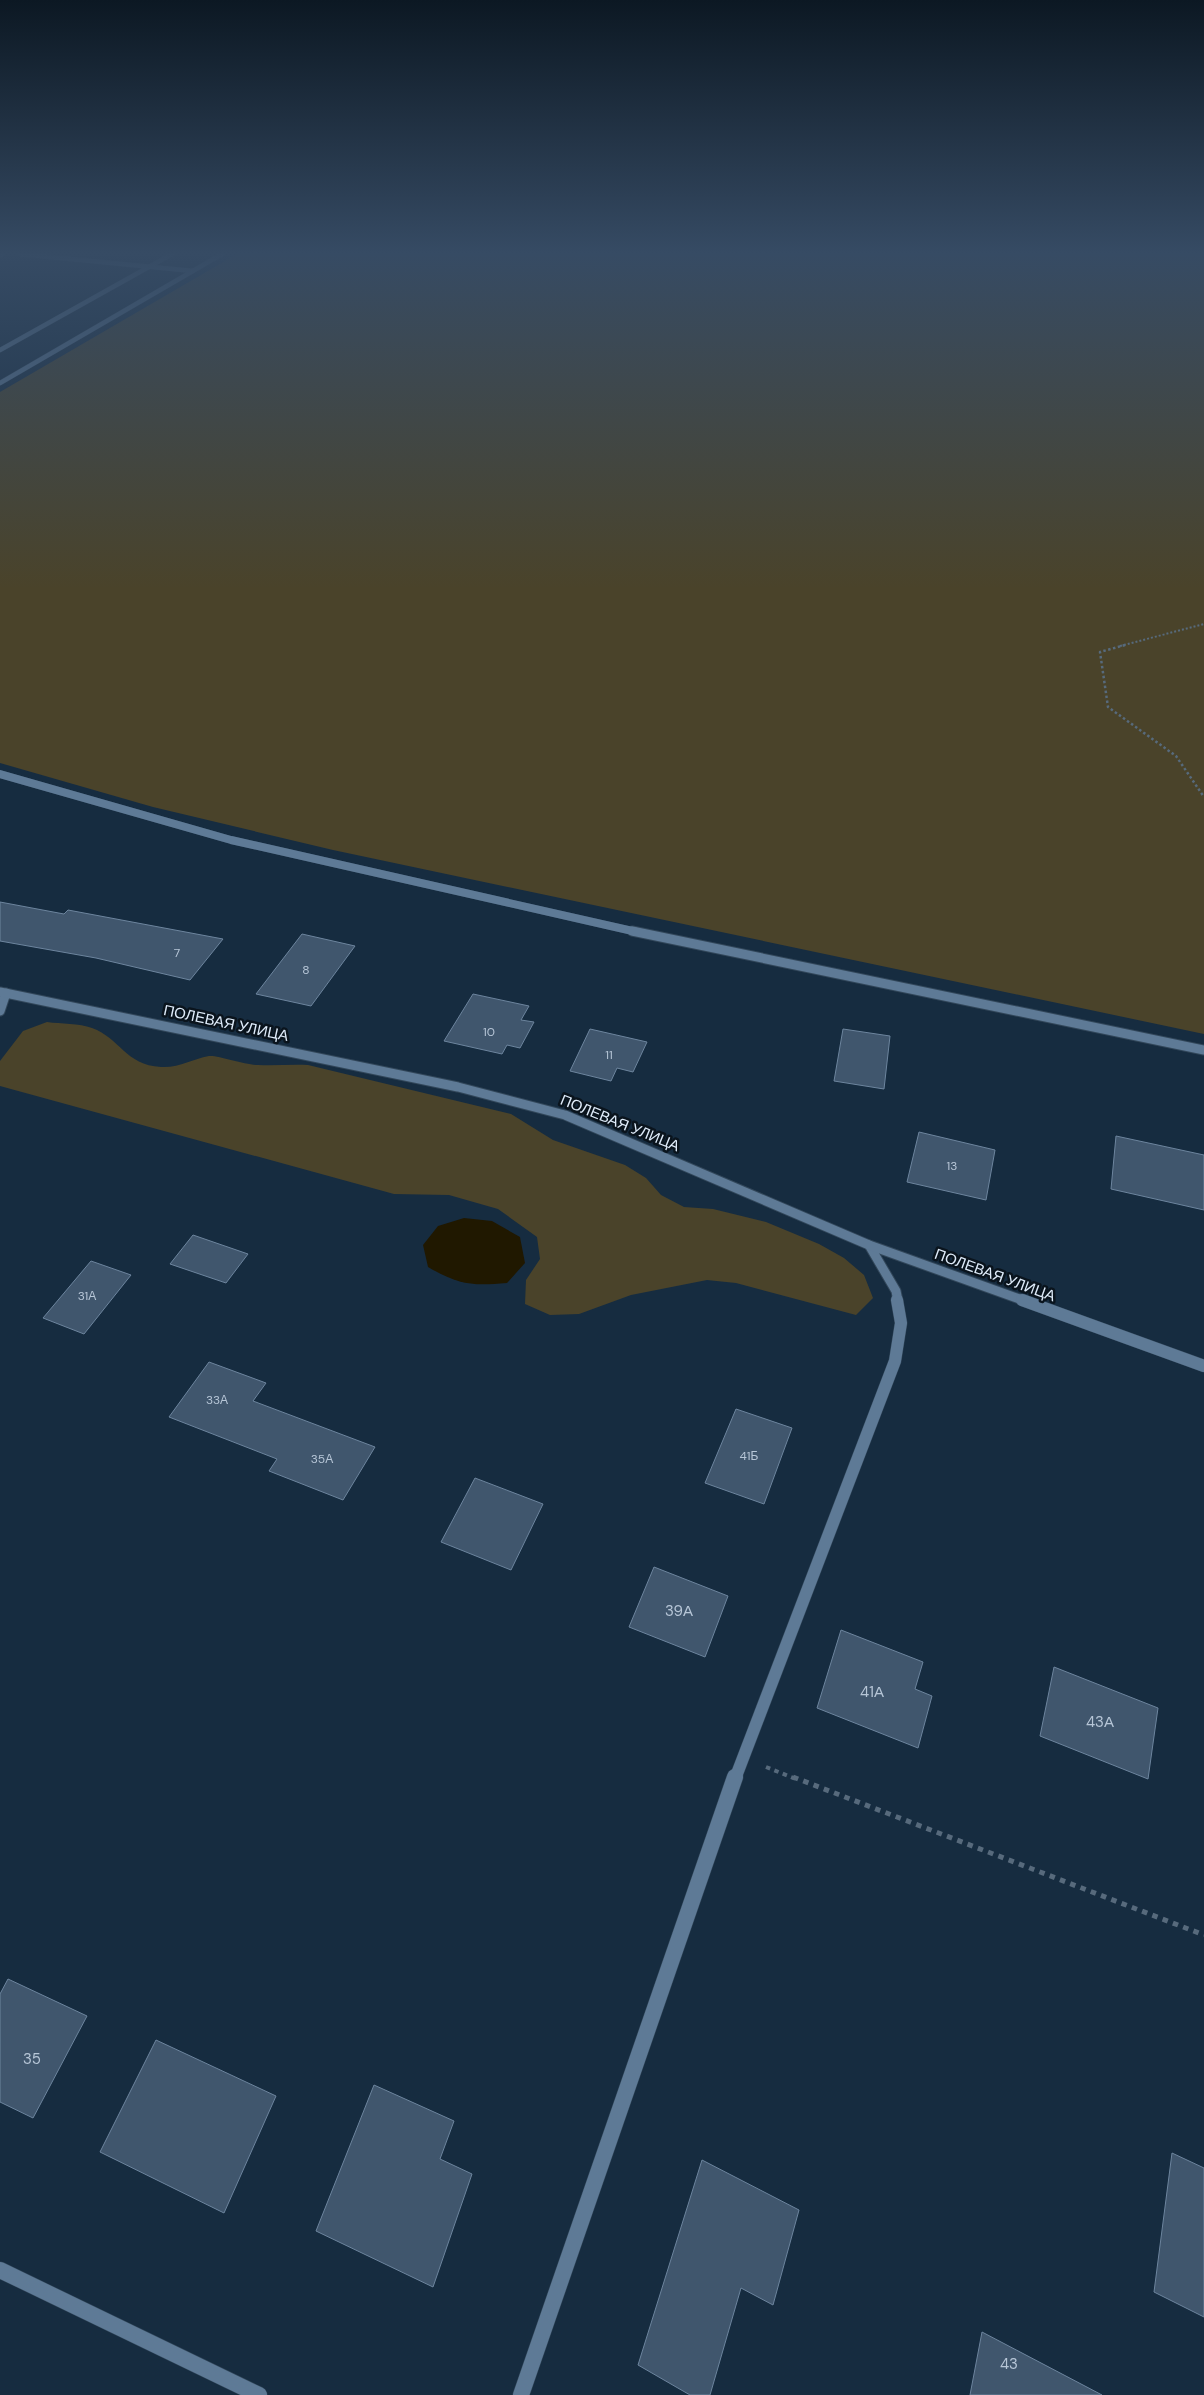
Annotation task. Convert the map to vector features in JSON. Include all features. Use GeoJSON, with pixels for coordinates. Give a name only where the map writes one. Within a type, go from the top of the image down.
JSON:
{"type":"FeatureCollection","features":[{"type":"Feature","properties":{"kind":"street"},"geometry":{"type":"LineString","coordinates":[[0,383],[30,366]]}},
{"type":"Feature","properties":{"kind":"street"},"geometry":{"type":"LineString","coordinates":[[0,774],[231,840],[694,945],[1204,1050]]}},
{"type":"Feature","properties":{"kind":"street"},"geometry":{"type":"LineString","coordinates":[[0,1011],[3,992]]}},
{"type":"Feature","properties":{"kind":"street","name":"ПОЛЕВАЯ УЛИЦА"},"geometry":{"type":"LineString","coordinates":[[3,992],[458,1087],[565,1115],[869,1246],[1204,1366]]}},
{"type":"Feature","properties":{"kind":"street"},"geometry":{"type":"LineString","coordinates":[[521,2395],[742,1758],[895,1361],[901,1323],[896,1291],[869,1246]]}},
{"type":"Feature","properties":{"kind":"street"},"geometry":{"type":"LineString","coordinates":[[0,2270],[259,2395]]}},
{"type":"Feature","properties":{"kind":"path"},"geometry":{"type":"LineString","coordinates":[[1204,624],[1100,652],[1108,707],[1176,756],[1204,797]]}},
{"type":"Feature","properties":{"kind":"path"},"geometry":{"type":"LineString","coordinates":[[742,1758],[1204,1935]]}},
{"type":"Feature","properties":{"kind":"shaded area"},"geometry":{"type":"Polygon","coordinates":[[[45,366],[1204,366],[1204,1034],[333,850],[153,807],[0,763],[0,392],[45,366]]]}},
{"type":"Feature","properties":{"kind":"shaded area"},"geometry":{"type":"Polygon","coordinates":[[[47,1022],[87,1026],[102,1032],[131,1056],[149,1065],[168,1067],[209,1056],[253,1065],[308,1065],[511,1114],[553,1140],[625,1165],[646,1178],[661,1195],[684,1207],[713,1209],[766,1222],[819,1244],[844,1258],[864,1275],[873,1298],[856,1315],[736,1283],[707,1280],[631,1295],[579,1314],[550,1315],[525,1304],[526,1280],[540,1259],[537,1237],[498,1209],[449,1195],[394,1194],[0,1086],[0,1061],[23,1031],[47,1022]]]}},
{"type":"Feature","properties":{"kind":"shaded area"},"geometry":{"type":"Polygon","coordinates":[[[464,1218],[492,1221],[520,1237],[525,1263],[507,1283],[466,1283],[448,1278],[428,1267],[423,1245],[438,1226],[464,1218]]]}},
{"type":"Feature","properties":{"kind":"building"},"geometry":{"type":"Polygon","coordinates":[[[0,902],[64,914],[68,910],[223,939],[190,980],[96,958],[0,941],[0,902]]]}},
{"type":"Feature","properties":{"kind":"building"},"geometry":{"type":"Polygon","coordinates":[[[302,934],[355,946],[311,1006],[256,994],[302,934]]]}},
{"type":"Feature","properties":{"kind":"building"},"geometry":{"type":"Polygon","coordinates":[[[473,994],[529,1006],[521,1020],[534,1022],[520,1048],[507,1045],[502,1054],[444,1041],[473,994]]]}},
{"type":"Feature","properties":{"kind":"building"},"geometry":{"type":"Polygon","coordinates":[[[590,1029],[647,1042],[633,1072],[617,1068],[611,1081],[570,1071],[590,1029]]]}},
{"type":"Feature","properties":{"kind":"building"},"geometry":{"type":"Polygon","coordinates":[[[843,1029],[890,1036],[884,1089],[834,1081],[843,1029]]]}},
{"type":"Feature","properties":{"kind":"building"},"geometry":{"type":"Polygon","coordinates":[[[919,1132],[995,1150],[986,1200],[907,1182],[919,1132]]]}},
{"type":"Feature","properties":{"kind":"building"},"geometry":{"type":"Polygon","coordinates":[[[1116,1136],[1204,1155],[1204,1210],[1111,1189],[1116,1136]]]}},
{"type":"Feature","properties":{"kind":"building"},"geometry":{"type":"Polygon","coordinates":[[[193,1235],[248,1254],[226,1283],[170,1264],[193,1235]]]}},
{"type":"Feature","properties":{"kind":"building"},"geometry":{"type":"Polygon","coordinates":[[[91,1261],[131,1275],[84,1334],[43,1318],[91,1261]]]}},
{"type":"Feature","properties":{"kind":"building"},"geometry":{"type":"Polygon","coordinates":[[[209,1362],[266,1383],[253,1401],[375,1447],[343,1500],[269,1471],[277,1459],[169,1417],[209,1362]]]}},
{"type":"Feature","properties":{"kind":"building"},"geometry":{"type":"Polygon","coordinates":[[[736,1409],[792,1428],[764,1504],[705,1483],[736,1409]]]}},
{"type":"Feature","properties":{"kind":"building"},"geometry":{"type":"Polygon","coordinates":[[[475,1478],[543,1504],[511,1570],[441,1542],[475,1478]]]}},
{"type":"Feature","properties":{"kind":"building"},"geometry":{"type":"Polygon","coordinates":[[[654,1567],[728,1596],[705,1657],[629,1627],[654,1567]]]}},
{"type":"Feature","properties":{"kind":"building"},"geometry":{"type":"Polygon","coordinates":[[[841,1630],[923,1662],[915,1689],[932,1696],[918,1748],[817,1708],[841,1630]]]}},
{"type":"Feature","properties":{"kind":"building"},"geometry":{"type":"Polygon","coordinates":[[[1054,1667],[1158,1708],[1148,1779],[1040,1736],[1054,1667]]]}},
{"type":"Feature","properties":{"kind":"building"},"geometry":{"type":"Polygon","coordinates":[[[8,1979],[87,2016],[33,2118],[0,2102],[0,1994],[8,1979]]]}},
{"type":"Feature","properties":{"kind":"building"},"geometry":{"type":"Polygon","coordinates":[[[156,2040],[276,2096],[224,2213],[100,2152],[156,2040]]]}},
{"type":"Feature","properties":{"kind":"building"},"geometry":{"type":"Polygon","coordinates":[[[374,2085],[454,2121],[440,2159],[472,2174],[433,2287],[316,2231],[374,2085]]]}},
{"type":"Feature","properties":{"kind":"building"},"geometry":{"type":"Polygon","coordinates":[[[1172,2153],[1204,2168],[1204,2317],[1154,2292],[1172,2153]]]}},
{"type":"Feature","properties":{"kind":"building"},"geometry":{"type":"Polygon","coordinates":[[[702,2160],[799,2210],[773,2305],[741,2288],[710,2395],[690,2395],[638,2365],[702,2160]]]}},
{"type":"Feature","properties":{"kind":"building"},"geometry":{"type":"Polygon","coordinates":[[[982,2332],[1102,2395],[970,2395],[982,2332]]]}}]}
